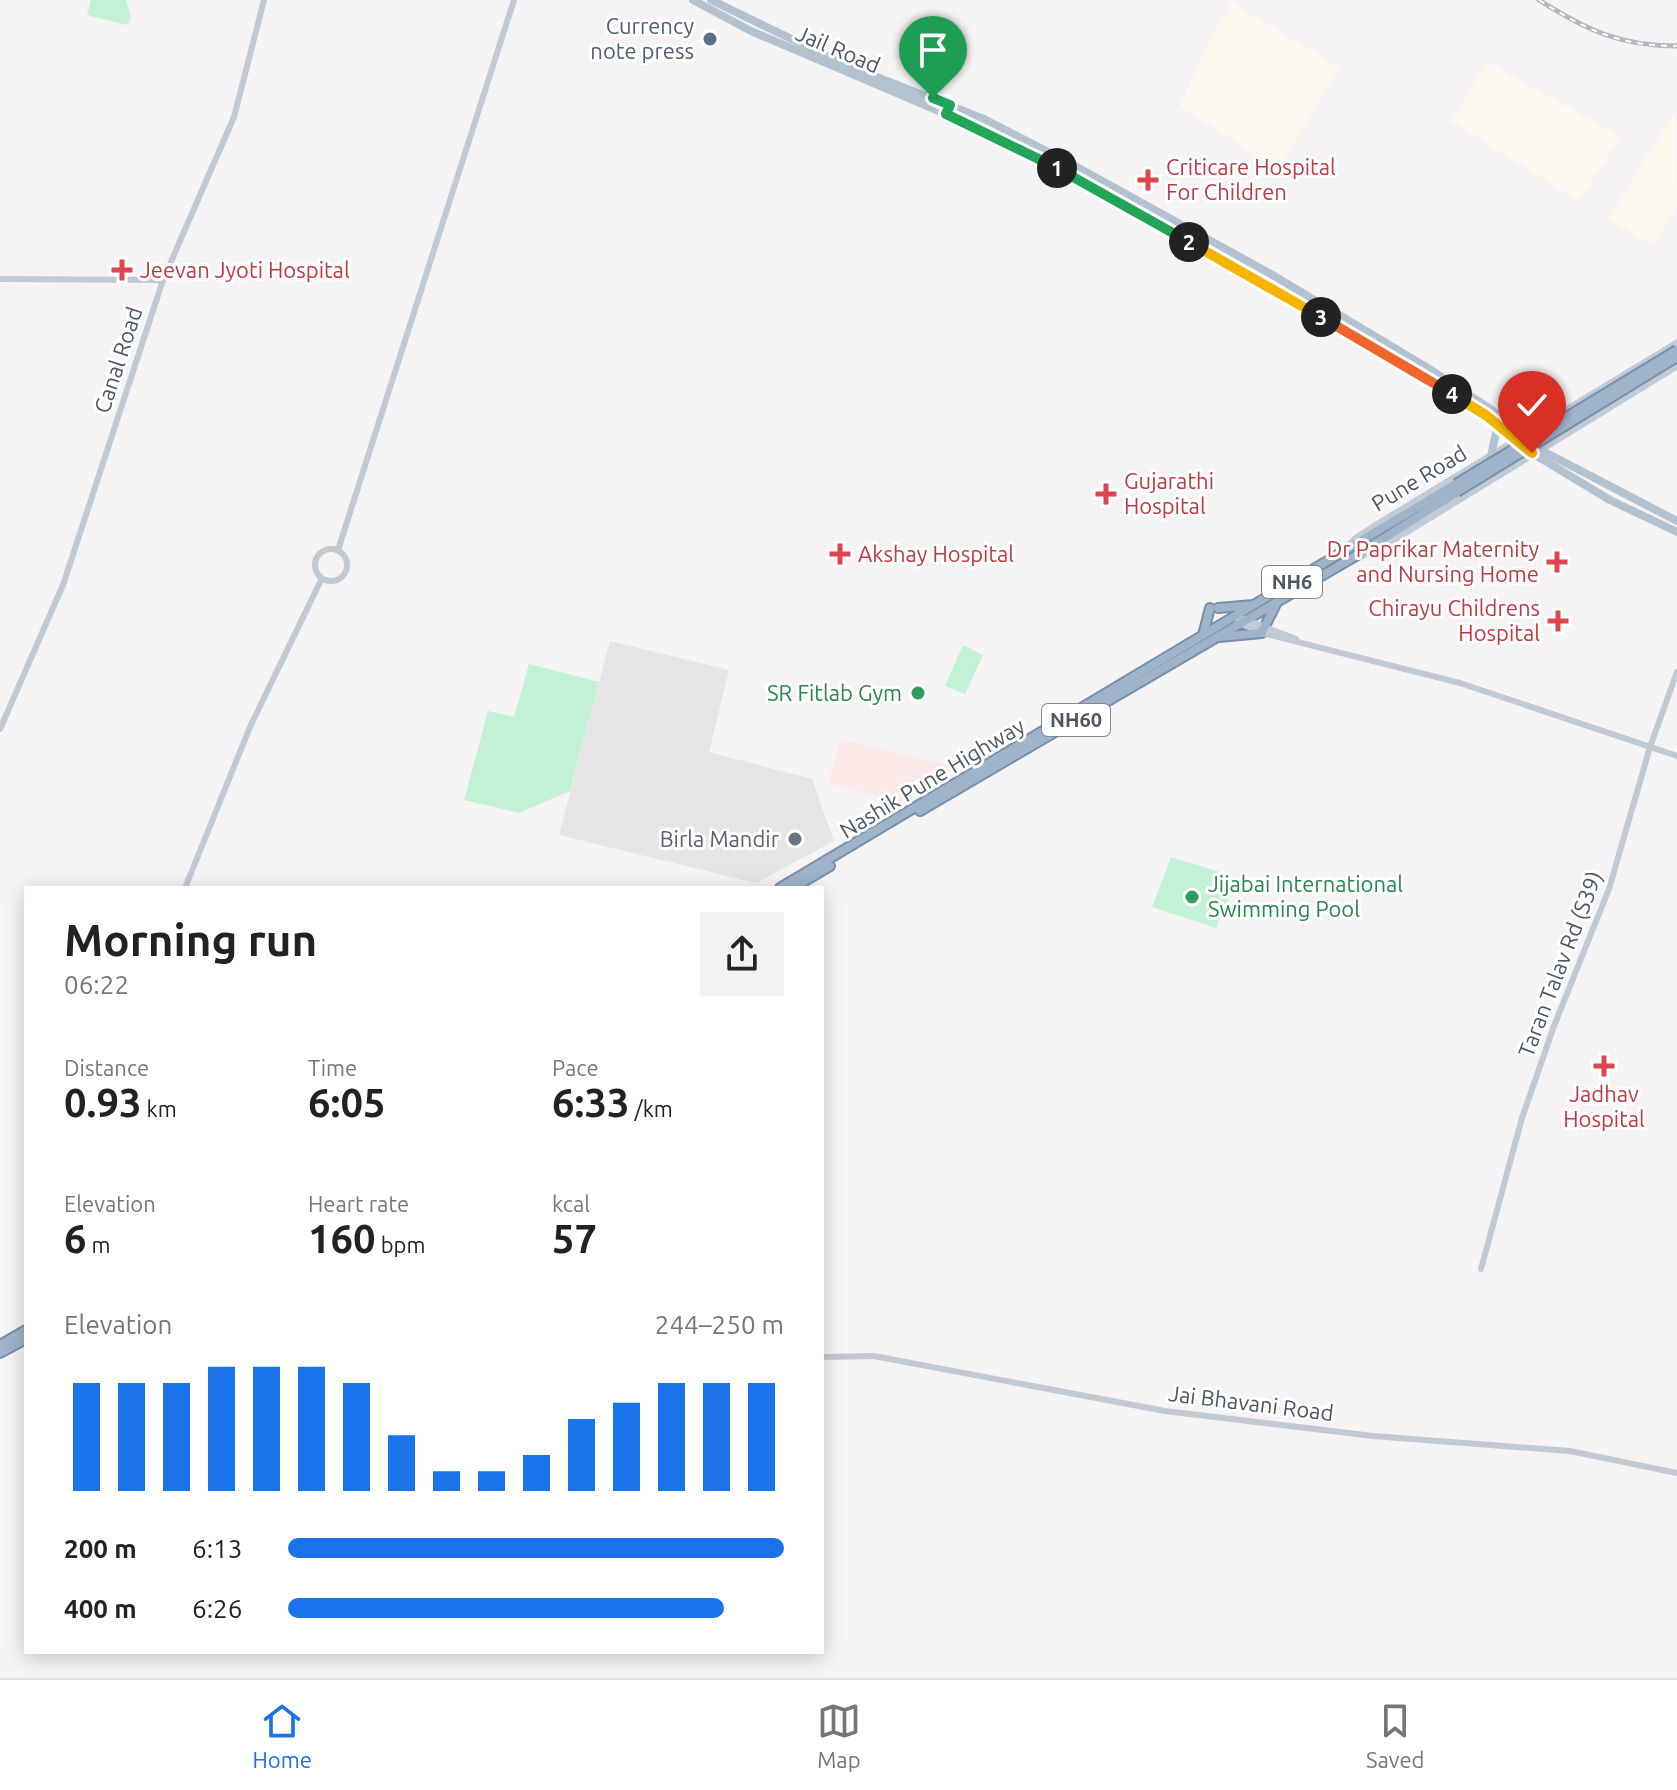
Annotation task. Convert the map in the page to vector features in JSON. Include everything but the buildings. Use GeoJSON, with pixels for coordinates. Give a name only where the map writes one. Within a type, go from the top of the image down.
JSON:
{"type":"FeatureCollection","features":[{"type":"Feature","properties":{"kind":"highway"},"geometry":{"type":"LineString","coordinates":[[1456,488],[1677,350]]}},
{"type":"Feature","properties":{"kind":"highway"},"geometry":{"type":"LineString","coordinates":[[1456,488],[1677,357]]}},
{"type":"Feature","properties":{"kind":"highway","name":"NH6"},"geometry":{"type":"LineString","coordinates":[[1348,550],[1456,488]]}},
{"type":"Feature","properties":{"kind":"highway","name":"Nashik Pune Highway"},"geometry":{"type":"LineString","coordinates":[[783,886],[1203,635],[1279,600],[1359,554],[1456,488]]}},
{"type":"Feature","properties":{"kind":"highway","name":"Nashik Pune Highway"},"geometry":{"type":"LineString","coordinates":[[796,886],[1216,638],[1257,605],[1348,550]]}},
{"type":"Feature","properties":{"kind":"highway"},"geometry":{"type":"LineString","coordinates":[[1216,638],[1263,631],[1279,600]]}},
{"type":"Feature","properties":{"kind":"highway"},"geometry":{"type":"LineString","coordinates":[[1203,635],[1214,608],[1257,605]]}},
{"type":"Feature","properties":{"kind":"highway"},"geometry":{"type":"LineString","coordinates":[[0,1345],[24,1331]]}},
{"type":"Feature","properties":{"kind":"highway"},"geometry":{"type":"LineString","coordinates":[[0,1353],[24,1340]]}},
{"type":"Feature","properties":{"kind":"main road","name":"Jail Road"},"geometry":{"type":"LineString","coordinates":[[693,0],[843,73],[948,109],[1064,160],[1269,273],[1497,413],[1535,451],[1610,500],[1677,532]]}},
{"type":"Feature","properties":{"kind":"main road"},"geometry":{"type":"LineString","coordinates":[[711,0],[841,63],[948,109]]}},
{"type":"Feature","properties":{"kind":"main road","name":"Jail Road"},"geometry":{"type":"LineString","coordinates":[[948,109],[1091,185],[1520,438]]}},
{"type":"Feature","properties":{"kind":"main road","name":"Pune Road"},"geometry":{"type":"LineString","coordinates":[[1348,550],[1355,539],[1677,343]]}},
{"type":"Feature","properties":{"kind":"main road"},"geometry":{"type":"LineString","coordinates":[[1359,554],[1372,553],[1677,366]]}},
{"type":"Feature","properties":{"kind":"main road"},"geometry":{"type":"LineString","coordinates":[[1491,456],[1498,424]]}},
{"type":"Feature","properties":{"kind":"main road","name":"Jail Road"},"geometry":{"type":"LineString","coordinates":[[1535,451],[1677,521]]}},
{"type":"Feature","properties":{"kind":"street","name":"Canal Road"},"geometry":{"type":"LineString","coordinates":[[0,729],[63,585],[163,280],[234,117],[264,0]]}},
{"type":"Feature","properties":{"kind":"street"},"geometry":{"type":"LineString","coordinates":[[338,550],[514,0]]}},
{"type":"Feature","properties":{"kind":"street"},"geometry":{"type":"LineString","coordinates":[[0,279],[163,280]]}},
{"type":"Feature","properties":{"kind":"street"},"geometry":{"type":"LineString","coordinates":[[327,549],[338,550],[347,561],[344,575],[332,581],[322,578],[315,565],[318,555],[327,549]]}},
{"type":"Feature","properties":{"kind":"street"},"geometry":{"type":"LineString","coordinates":[[186,886],[250,727],[322,578]]}},
{"type":"Feature","properties":{"kind":"street"},"geometry":{"type":"LineString","coordinates":[[1239,620],[1263,631],[1460,683],[1677,756]]}},
{"type":"Feature","properties":{"kind":"street","name":"Taran Talav Rd (S39)"},"geometry":{"type":"LineString","coordinates":[[1481,1269],[1524,1113],[1609,889],[1650,747],[1677,672]]}},
{"type":"Feature","properties":{"kind":"street","name":"Jai Bhavani Road"},"geometry":{"type":"LineString","coordinates":[[824,1357],[874,1356],[1169,1412],[1373,1436],[1570,1451],[1677,1473]]}},
{"type":"Feature","properties":{"kind":"shaded area"},"geometry":{"type":"Polygon","coordinates":[[[1232,3],[1340,68],[1278,169],[1180,106],[1211,36],[1232,3]]]}},
{"type":"Feature","properties":{"kind":"shaded area"},"geometry":{"type":"Polygon","coordinates":[[[1487,62],[1621,137],[1578,200],[1451,121],[1487,62]]]}},
{"type":"Feature","properties":{"kind":"shaded area"},"geometry":{"type":"Polygon","coordinates":[[[1675,111],[1677,207],[1653,246],[1608,218],[1675,111]]]}},
{"type":"Feature","properties":{"kind":"shaded area"},"geometry":{"type":"Polygon","coordinates":[[[610,641],[729,670],[709,752],[812,779],[834,841],[756,883],[559,835],[610,641]]]}},
{"type":"Feature","properties":{"kind":"shaded area"},"geometry":{"type":"Polygon","coordinates":[[[841,739],[956,767],[901,802],[828,783],[841,739]]]}},
{"type":"Feature","properties":{"kind":"green space"},"geometry":{"type":"Polygon","coordinates":[[[91,0],[126,0],[131,18],[127,25],[87,15],[91,0]]]}},
{"type":"Feature","properties":{"kind":"green space"},"geometry":{"type":"Polygon","coordinates":[[[963,645],[983,655],[965,694],[945,686],[963,645]]]}},
{"type":"Feature","properties":{"kind":"green space"},"geometry":{"type":"Polygon","coordinates":[[[529,664],[599,682],[570,791],[519,813],[464,800],[488,711],[514,717],[529,664]]]}},
{"type":"Feature","properties":{"kind":"green space","name":"Jijabai International Swimming Pool"},"geometry":{"type":"Polygon","coordinates":[[[1171,857],[1220,872],[1215,884],[1233,888],[1216,928],[1152,907],[1171,857]]]}},
{"type":"Feature","properties":{"kind":"railway"},"geometry":{"type":"LineString","coordinates":[[1539,0],[1572,20],[1604,34],[1638,43],[1677,46]]}},
{"type":"Feature","properties":{"kind":"place","name":"Currency note press"},"geometry":{"type":"Point","coordinates":[710,39]}},
{"type":"Feature","properties":{"kind":"place","name":"Criticare Hospital For Children"},"geometry":{"type":"Point","coordinates":[1148,180]}},
{"type":"Feature","properties":{"kind":"place","name":"Jeevan Jyoti Hospital"},"geometry":{"type":"Point","coordinates":[122,270]}},
{"type":"Feature","properties":{"kind":"place","name":"Gujarathi Hospital"},"geometry":{"type":"Point","coordinates":[1106,494]}},
{"type":"Feature","properties":{"kind":"place","name":"Akshay Hospital"},"geometry":{"type":"Point","coordinates":[840,554]}},
{"type":"Feature","properties":{"kind":"place","name":"Dr Paprikar Maternity and Nursing Home"},"geometry":{"type":"Point","coordinates":[1557,562]}},
{"type":"Feature","properties":{"kind":"place","name":"Chirayu Childrens Hospital"},"geometry":{"type":"Point","coordinates":[1558,621]}},
{"type":"Feature","properties":{"kind":"place","name":"SR Fitlab Gym"},"geometry":{"type":"Point","coordinates":[918,693]}},
{"type":"Feature","properties":{"kind":"place","name":"Birla Mandir"},"geometry":{"type":"Point","coordinates":[795,839]}},
{"type":"Feature","properties":{"kind":"place","name":"Jijabai International Swimming Pool"},"geometry":{"type":"Point","coordinates":[1192,897]}},
{"type":"Feature","properties":{"kind":"place","name":"Jadhav Hospital"},"geometry":{"type":"Point","coordinates":[1604,1066]}},
{"type":"Feature","properties":{"kind":"route"},"geometry":{"type":"LineString","coordinates":[[933,98],[950,105],[946,114],[1091,185],[1482,412],[1532,453]]}}]}
